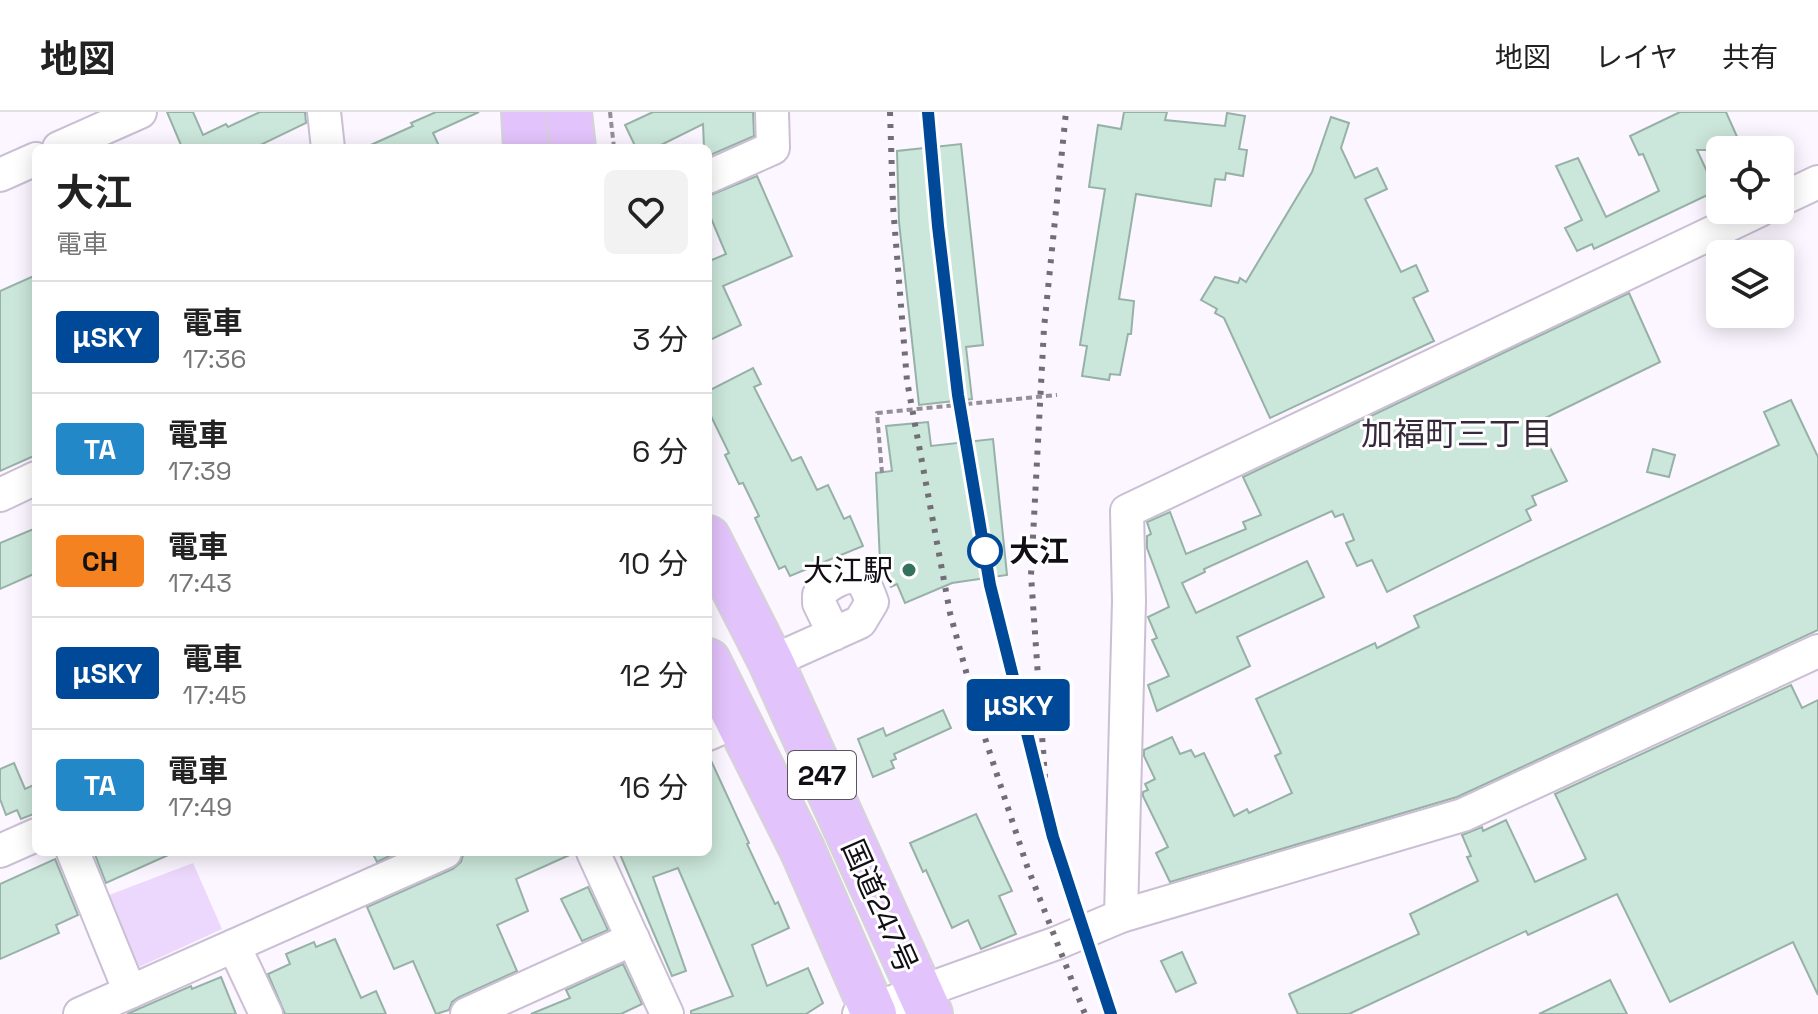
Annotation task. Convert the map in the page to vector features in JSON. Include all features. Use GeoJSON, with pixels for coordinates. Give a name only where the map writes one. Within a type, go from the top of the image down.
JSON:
{"type":"FeatureCollection","features":[{"type":"Feature","properties":{"kind":"highway"},"geometry":{"type":"LineString","coordinates":[[524,112],[526,144]]}},
{"type":"Feature","properties":{"kind":"highway"},"geometry":{"type":"LineString","coordinates":[[569,112],[573,144]]}},
{"type":"Feature","properties":{"kind":"highway","name":"国道247号"},"geometry":{"type":"LineString","coordinates":[[712,546],[771,662],[924,1004]]}},
{"type":"Feature","properties":{"kind":"highway","name":"国道247号"},"geometry":{"type":"LineString","coordinates":[[712,680],[722,727],[802,849],[868,1012]]}},
{"type":"Feature","properties":{"kind":"street"},"geometry":{"type":"LineString","coordinates":[[68,144],[140,112]]}},
{"type":"Feature","properties":{"kind":"street"},"geometry":{"type":"LineString","coordinates":[[324,112],[328,144]]}},
{"type":"Feature","properties":{"kind":"street"},"geometry":{"type":"LineString","coordinates":[[712,175],[773,148],[772,112]]}},
{"type":"Feature","properties":{"kind":"street"},"geometry":{"type":"LineString","coordinates":[[0,175],[32,161]]}},
{"type":"Feature","properties":{"kind":"street"},"geometry":{"type":"LineString","coordinates":[[1794,193],[1818,182]]}},
{"type":"Feature","properties":{"kind":"street"},"geometry":{"type":"LineString","coordinates":[[1121,916],[1129,601],[1127,511],[1731,224]]}},
{"type":"Feature","properties":{"kind":"street"},"geometry":{"type":"LineString","coordinates":[[0,495],[32,480]]}},
{"type":"Feature","properties":{"kind":"street"},"geometry":{"type":"LineString","coordinates":[[771,662],[834,634]]}},
{"type":"Feature","properties":{"kind":"street"},"geometry":{"type":"LineString","coordinates":[[868,1012],[924,1004],[1121,916],[1463,815],[1818,651]]}},
{"type":"Feature","properties":{"kind":"street"},"geometry":{"type":"LineString","coordinates":[[0,851],[32,837]]}},
{"type":"Feature","properties":{"kind":"street"},"geometry":{"type":"LineString","coordinates":[[75,856],[130,992]]}},
{"type":"Feature","properties":{"kind":"street"},"geometry":{"type":"LineString","coordinates":[[80,1014],[431,856]]}},
{"type":"Feature","properties":{"kind":"street"},"geometry":{"type":"LineString","coordinates":[[595,856],[667,1014]]}},
{"type":"Feature","properties":{"kind":"street"},"geometry":{"type":"LineString","coordinates":[[467,1014],[633,939]]}},
{"type":"Feature","properties":{"kind":"street"},"geometry":{"type":"LineString","coordinates":[[234,946],[266,1014]]}},
{"type":"Feature","properties":{"kind":"path"},"geometry":{"type":"LineString","coordinates":[[610,112],[614,144]]}},
{"type":"Feature","properties":{"kind":"path"},"geometry":{"type":"LineString","coordinates":[[882,473],[877,413],[1057,395]]}},
{"type":"Feature","properties":{"kind":"shaded area"},"geometry":{"type":"Polygon","coordinates":[[[193,863],[222,929],[126,973],[96,900],[193,863]]]}},
{"type":"Feature","properties":{"kind":"building"},"geometry":{"type":"Polygon","coordinates":[[[167,112],[193,112],[203,135],[260,112],[305,112],[306,123],[262,144],[181,144],[167,112]]]}},
{"type":"Feature","properties":{"kind":"building"},"geometry":{"type":"Polygon","coordinates":[[[436,112],[479,112],[433,133],[438,144],[373,144],[413,126],[411,123],[436,112]]]}},
{"type":"Feature","properties":{"kind":"building"},"geometry":{"type":"Polygon","coordinates":[[[653,112],[753,112],[754,136],[712,154],[712,144],[704,144],[703,124],[663,144],[634,144],[625,125],[653,112]]]}},
{"type":"Feature","properties":{"kind":"building"},"geometry":{"type":"Polygon","coordinates":[[[1124,112],[1167,112],[1165,120],[1225,126],[1227,113],[1245,116],[1239,149],[1247,150],[1243,176],[1226,173],[1225,180],[1215,179],[1211,206],[1136,194],[1119,299],[1134,301],[1131,334],[1128,334],[1120,375],[1110,374],[1109,380],[1082,376],[1087,346],[1080,345],[1105,189],[1089,187],[1098,125],[1121,129],[1124,112]]]}},
{"type":"Feature","properties":{"kind":"building"},"geometry":{"type":"Polygon","coordinates":[[[1680,112],[1726,112],[1737,136],[1706,136],[1706,150],[1697,150],[1706,169],[1706,196],[1594,249],[1592,244],[1577,251],[1565,228],[1582,220],[1556,166],[1578,158],[1606,217],[1659,191],[1643,154],[1639,155],[1630,136],[1680,112]]]}},
{"type":"Feature","properties":{"kind":"building"},"geometry":{"type":"Polygon","coordinates":[[[1331,117],[1349,123],[1341,148],[1355,178],[1377,168],[1387,189],[1365,199],[1401,272],[1416,265],[1428,291],[1413,298],[1434,341],[1270,418],[1224,318],[1215,313],[1217,309],[1201,300],[1215,277],[1238,283],[1240,278],[1246,282],[1312,172],[1331,117]]]}},
{"type":"Feature","properties":{"kind":"building"},"geometry":{"type":"Polygon","coordinates":[[[961,144],[983,345],[966,347],[972,399],[919,405],[899,222],[897,151],[961,144]]]}},
{"type":"Feature","properties":{"kind":"building"},"geometry":{"type":"Polygon","coordinates":[[[757,176],[792,256],[723,286],[741,325],[712,339],[712,260],[726,254],[712,221],[712,194],[757,176]]]}},
{"type":"Feature","properties":{"kind":"building"},"geometry":{"type":"Polygon","coordinates":[[[32,277],[32,457],[0,471],[0,291],[32,277]]]}},
{"type":"Feature","properties":{"kind":"building"},"geometry":{"type":"Polygon","coordinates":[[[1629,293],[1660,362],[1537,422],[1567,481],[1532,496],[1536,505],[1526,510],[1531,520],[1387,592],[1372,560],[1357,566],[1346,543],[1354,540],[1343,514],[1335,517],[1332,511],[1204,569],[1205,572],[1182,583],[1196,613],[1307,561],[1324,597],[1237,637],[1250,666],[1157,711],[1148,685],[1169,676],[1152,640],[1157,638],[1148,617],[1169,607],[1147,548],[1147,536],[1151,534],[1147,522],[1170,512],[1186,554],[1246,529],[1243,522],[1261,515],[1243,477],[1629,293]]]}},
{"type":"Feature","properties":{"kind":"building"},"geometry":{"type":"Polygon","coordinates":[[[753,368],[761,384],[754,387],[792,461],[801,457],[817,490],[828,485],[844,519],[850,516],[863,546],[790,576],[785,566],[779,569],[755,518],[759,516],[725,455],[729,453],[712,418],[712,389],[753,368]]]}},
{"type":"Feature","properties":{"kind":"building"},"geometry":{"type":"Polygon","coordinates":[[[1791,400],[1818,457],[1818,630],[1457,797],[1170,882],[1156,853],[1168,847],[1143,796],[1143,792],[1148,790],[1145,784],[1155,779],[1144,750],[1172,737],[1180,754],[1191,750],[1195,757],[1204,753],[1234,816],[1247,809],[1249,813],[1292,793],[1275,756],[1281,753],[1256,699],[1375,643],[1377,648],[1419,627],[1414,616],[1779,445],[1764,412],[1791,400]]]}},
{"type":"Feature","properties":{"kind":"building"},"geometry":{"type":"Polygon","coordinates":[[[928,422],[931,446],[993,439],[1007,575],[952,583],[905,603],[897,584],[891,587],[880,562],[876,473],[892,471],[886,426],[928,422]]]}},
{"type":"Feature","properties":{"kind":"building"},"geometry":{"type":"Polygon","coordinates":[[[1653,449],[1675,455],[1669,477],[1647,472],[1653,449]]]}},
{"type":"Feature","properties":{"kind":"building"},"geometry":{"type":"Polygon","coordinates":[[[32,530],[32,575],[0,589],[0,543],[32,530]]]}},
{"type":"Feature","properties":{"kind":"building"},"geometry":{"type":"Polygon","coordinates":[[[1791,685],[1802,708],[1818,700],[1818,995],[1793,942],[1670,1002],[1617,894],[1528,935],[1526,931],[1349,1014],[1298,1014],[1289,994],[1419,934],[1410,914],[1478,881],[1467,857],[1471,856],[1462,835],[1482,827],[1483,831],[1506,820],[1535,882],[1586,859],[1555,794],[1791,685]]]}},
{"type":"Feature","properties":{"kind":"building"},"geometry":{"type":"Polygon","coordinates":[[[943,710],[951,728],[894,754],[896,759],[891,761],[894,768],[873,777],[858,739],[883,728],[886,736],[943,710]]]}},
{"type":"Feature","properties":{"kind":"building"},"geometry":{"type":"Polygon","coordinates":[[[14,763],[25,789],[32,786],[32,815],[21,819],[17,810],[6,815],[0,799],[0,769],[14,763]]]}},
{"type":"Feature","properties":{"kind":"building"},"geometry":{"type":"Polygon","coordinates":[[[712,763],[747,844],[789,928],[752,945],[767,986],[808,968],[823,1003],[806,1014],[691,1014],[691,1011],[733,996],[678,868],[653,877],[686,971],[672,976],[621,856],[712,856],[712,763]]]}},
{"type":"Feature","properties":{"kind":"building"},"geometry":{"type":"Polygon","coordinates":[[[976,814],[1012,891],[999,896],[1016,934],[981,949],[968,920],[952,928],[910,843],[976,814]]]}},
{"type":"Feature","properties":{"kind":"building"},"geometry":{"type":"Polygon","coordinates":[[[96,856],[166,856],[106,883],[96,856]]]}},
{"type":"Feature","properties":{"kind":"building"},"geometry":{"type":"Polygon","coordinates":[[[374,856],[390,856],[377,862],[374,856]]]}},
{"type":"Feature","properties":{"kind":"building"},"geometry":{"type":"Polygon","coordinates":[[[463,856],[567,856],[516,879],[528,911],[497,925],[517,971],[459,997],[452,1002],[449,1010],[436,1014],[413,961],[394,969],[367,907],[453,869],[463,856]]]}},
{"type":"Feature","properties":{"kind":"building"},"geometry":{"type":"Polygon","coordinates":[[[55,859],[78,915],[56,925],[59,933],[0,959],[0,884],[55,859]]]}},
{"type":"Feature","properties":{"kind":"building"},"geometry":{"type":"Polygon","coordinates":[[[588,887],[608,930],[582,941],[561,899],[588,887]]]}},
{"type":"Feature","properties":{"kind":"building"},"geometry":{"type":"Polygon","coordinates":[[[335,939],[361,998],[376,991],[386,1014],[285,1014],[268,974],[290,964],[286,954],[314,942],[316,947],[335,939]]]}},
{"type":"Feature","properties":{"kind":"building"},"geometry":{"type":"Polygon","coordinates":[[[1182,952],[1196,983],[1176,992],[1161,961],[1182,952]]]}},
{"type":"Feature","properties":{"kind":"building"},"geometry":{"type":"Polygon","coordinates":[[[623,964],[642,1004],[621,1014],[531,1014],[570,998],[566,990],[623,964]]]}},
{"type":"Feature","properties":{"kind":"building"},"geometry":{"type":"Polygon","coordinates":[[[221,977],[236,1014],[127,1014],[191,986],[192,989],[221,977]]]}},
{"type":"Feature","properties":{"kind":"building"},"geometry":{"type":"Polygon","coordinates":[[[1610,980],[1627,1014],[1539,1014],[1610,980]]]}},
{"type":"Feature","properties":{"kind":"railway"},"geometry":{"type":"LineString","coordinates":[[890,112],[893,206],[907,381],[950,613],[981,726],[1027,866],[1085,1014]]}},
{"type":"Feature","properties":{"kind":"railway"},"geometry":{"type":"LineString","coordinates":[[928,112],[958,395],[990,585],[1053,837],[1111,1014]]}},
{"type":"Feature","properties":{"kind":"railway"},"geometry":{"type":"LineString","coordinates":[[1045,778],[1031,575],[1044,328],[1066,112]]}},
{"type":"Feature","properties":{"kind":"train","name":"μSKY"},"geometry":{"type":"LineString","coordinates":[[928,112],[958,395],[990,585],[1053,837],[1111,1014]]}},
{"type":"Feature","properties":{"kind":"place","name":"大江"},"geometry":{"type":"Point","coordinates":[985,551]}},
{"type":"Feature","properties":{"kind":"place","name":"大江駅"},"geometry":{"type":"Point","coordinates":[909,570]}},
{"type":"Feature","properties":{"kind":"district","name":"加福町三丁目"},"geometry":{"type":"Point","coordinates":[1457,434]}}]}
